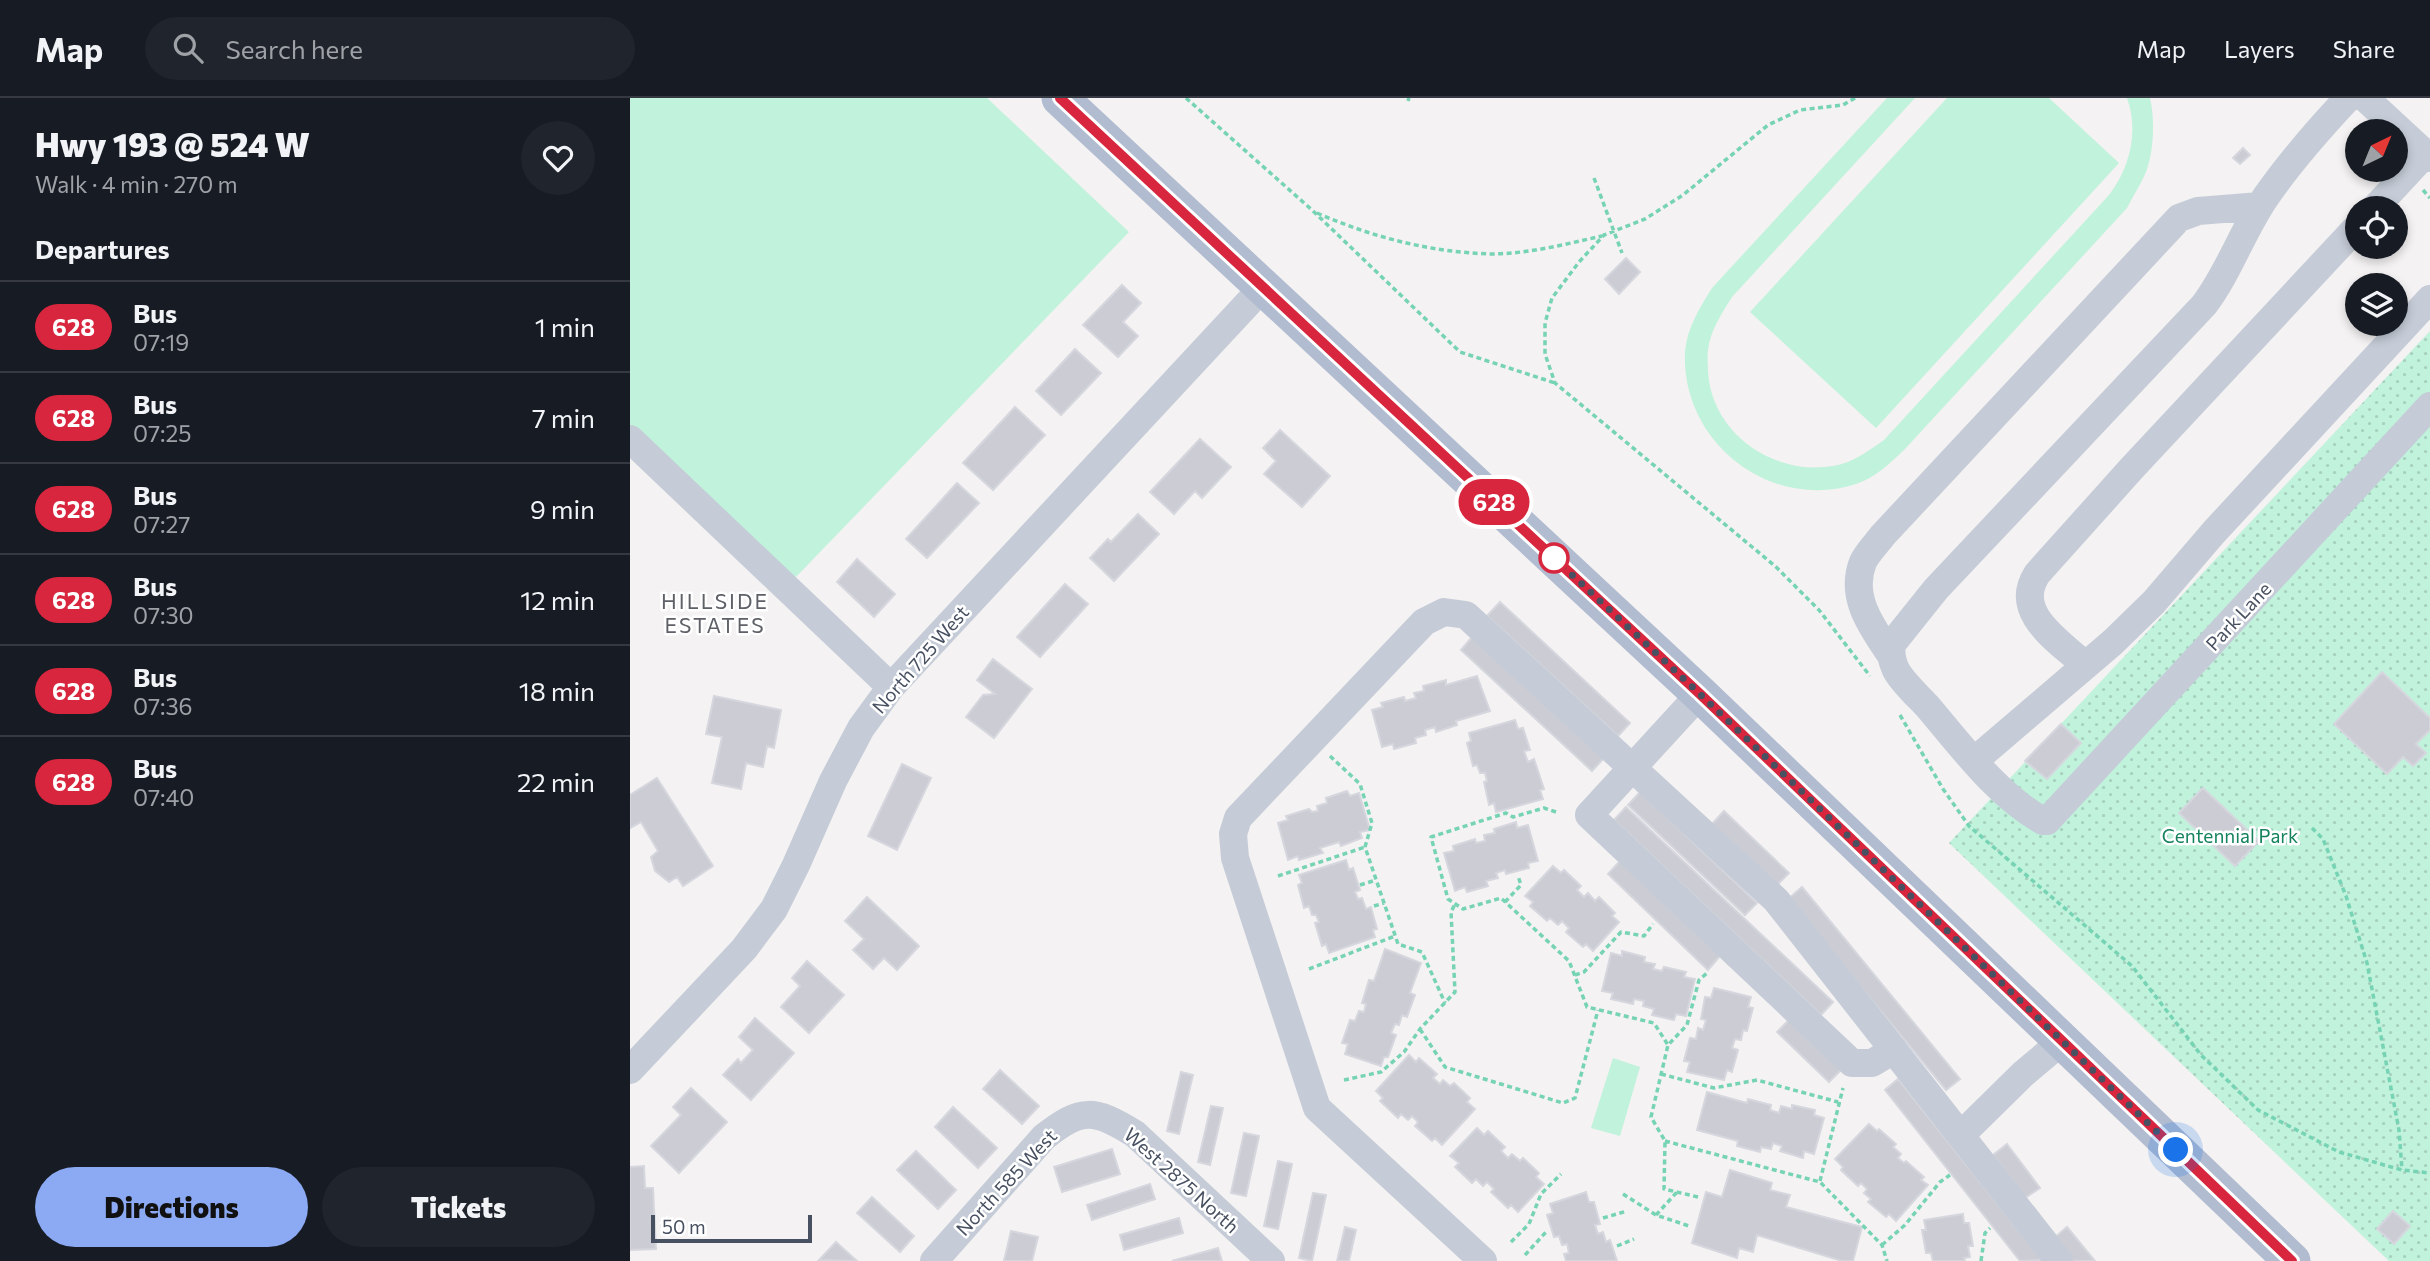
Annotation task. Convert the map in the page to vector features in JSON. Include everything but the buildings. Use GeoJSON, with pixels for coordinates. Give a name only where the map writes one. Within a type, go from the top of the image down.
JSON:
{"type":"FeatureCollection","features":[{"type":"Feature","properties":{"kind":"main road"},"geometry":{"type":"LineString","coordinates":[[1059,98],[1700,694],[2292,1261]]}},
{"type":"Feature","properties":{"kind":"street"},"geometry":{"type":"LineString","coordinates":[[1890,654],[1892,644],[1936,589],[2204,306],[2221,282],[2239,242],[2260,206],[2348,98]]}},
{"type":"Feature","properties":{"kind":"street"},"geometry":{"type":"LineString","coordinates":[[2365,98],[2428,156],[2387,196]]}},
{"type":"Feature","properties":{"kind":"street"},"geometry":{"type":"LineString","coordinates":[[2260,206],[2198,211],[2179,218],[1863,560],[1858,584],[1865,617],[1890,654],[1897,672],[1974,761],[2154,601],[2214,532],[2430,299]]}},
{"type":"Feature","properties":{"kind":"street"},"geometry":{"type":"LineString","coordinates":[[2085,665],[2037,620],[2030,606],[2030,584],[2136,464],[2345,240]]}},
{"type":"Feature","properties":{"kind":"street","name":"North 725 West"},"geometry":{"type":"LineString","coordinates":[[630,1070],[744,948],[774,909],[832,781],[861,727],[891,687],[1264,286]]}},
{"type":"Feature","properties":{"kind":"street","name":"Park Lane"},"geometry":{"type":"LineString","coordinates":[[1974,761],[2024,810],[2047,821],[2430,407]]}},
{"type":"Feature","properties":{"kind":"street"},"geometry":{"type":"LineString","coordinates":[[630,439],[891,687]]}},
{"type":"Feature","properties":{"kind":"street"},"geometry":{"type":"LineString","coordinates":[[1483,1261],[1317,1108],[1235,858],[1233,835],[1238,818],[1424,622],[1444,612],[1466,615],[1776,901],[2059,1261]]}},
{"type":"Feature","properties":{"kind":"street"},"geometry":{"type":"LineString","coordinates":[[1700,694],[1589,815],[1853,1063],[1872,1063],[1894,1050]]}},
{"type":"Feature","properties":{"kind":"street"},"geometry":{"type":"LineString","coordinates":[[1961,1135],[2023,1074],[2061,1042]]}},
{"type":"Feature","properties":{"kind":"street","name":"North 585 West"},"geometry":{"type":"LineString","coordinates":[[934,1261],[1044,1137],[1064,1122],[1086,1113]]}},
{"type":"Feature","properties":{"kind":"street","name":"West 2875 North"},"geometry":{"type":"LineString","coordinates":[[1086,1113],[1111,1119],[1135,1134],[1270,1261]]}},
{"type":"Feature","properties":{"kind":"path"},"geometry":{"type":"LineString","coordinates":[[1186,98],[1312,210],[1460,352],[1555,383]]}},
{"type":"Feature","properties":{"kind":"path"},"geometry":{"type":"LineString","coordinates":[[1594,178],[1622,253]]}},
{"type":"Feature","properties":{"kind":"path"},"geometry":{"type":"LineString","coordinates":[[1312,210],[1357,230],[1424,248],[1491,254],[1544,249],[1604,235]]}},
{"type":"Feature","properties":{"kind":"path"},"geometry":{"type":"LineString","coordinates":[[1324,749],[1360,784],[1372,823],[1365,847],[1398,944],[1422,952],[1445,1003]]}},
{"type":"Feature","properties":{"kind":"path"},"geometry":{"type":"LineString","coordinates":[[1556,812],[1544,808],[1513,817],[1506,813],[1432,837],[1448,899],[1463,909],[1501,898],[1569,961],[1587,1007],[1654,1023],[1668,1045]]}},
{"type":"Feature","properties":{"kind":"path"},"geometry":{"type":"LineString","coordinates":[[2312,828],[2323,839],[2337,873],[2367,963],[2399,1130],[2402,1170]]}},
{"type":"Feature","properties":{"kind":"path"},"geometry":{"type":"LineString","coordinates":[[1355,843],[1357,849]]}},
{"type":"Feature","properties":{"kind":"path"},"geometry":{"type":"LineString","coordinates":[[1278,876],[1365,847]]}},
{"type":"Feature","properties":{"kind":"path"},"geometry":{"type":"LineString","coordinates":[[1300,862],[1302,868]]}},
{"type":"Feature","properties":{"kind":"path"},"geometry":{"type":"LineString","coordinates":[[1505,902],[1521,885],[1518,876]]}},
{"type":"Feature","properties":{"kind":"path"},"geometry":{"type":"LineString","coordinates":[[1360,885],[1376,880]]}},
{"type":"Feature","properties":{"kind":"path"},"geometry":{"type":"LineString","coordinates":[[1374,906],[1384,903]]}},
{"type":"Feature","properties":{"kind":"path"},"geometry":{"type":"LineString","coordinates":[[1345,1080],[1381,1072],[1404,1052],[1420,1029],[1455,992],[1451,912],[1455,904]]}},
{"type":"Feature","properties":{"kind":"path"},"geometry":{"type":"LineString","coordinates":[[1575,975],[1584,972],[1621,932],[1644,936],[1653,924]]}},
{"type":"Feature","properties":{"kind":"path"},"geometry":{"type":"LineString","coordinates":[[1309,969],[1395,936]]}},
{"type":"Feature","properties":{"kind":"path"},"geometry":{"type":"LineString","coordinates":[[1698,1197],[1664,1189],[1665,1141],[1650,1117],[1668,1045],[1687,1026],[1699,980],[1707,973]]}},
{"type":"Feature","properties":{"kind":"path"},"geometry":{"type":"LineString","coordinates":[[1420,1029],[1445,1067],[1563,1103],[1575,1098],[1598,1010]]}},
{"type":"Feature","properties":{"kind":"path"},"geometry":{"type":"LineString","coordinates":[[1661,1074],[1714,1088],[1757,1080],[1838,1102]]}},
{"type":"Feature","properties":{"kind":"path"},"geometry":{"type":"LineString","coordinates":[[1820,1182],[1843,1088]]}},
{"type":"Feature","properties":{"kind":"path"},"geometry":{"type":"LineString","coordinates":[[1665,1141],[1820,1182],[1882,1245],[1886,1261]]}},
{"type":"Feature","properties":{"kind":"path"},"geometry":{"type":"LineString","coordinates":[[1511,1242],[1528,1224],[1541,1194],[1561,1174]]}},
{"type":"Feature","properties":{"kind":"path"},"geometry":{"type":"LineString","coordinates":[[1882,1245],[1905,1225],[1940,1182],[1950,1175]]}},
{"type":"Feature","properties":{"kind":"path"},"geometry":{"type":"LineString","coordinates":[[1656,1215],[1676,1192]]}},
{"type":"Feature","properties":{"kind":"path"},"geometry":{"type":"LineString","coordinates":[[1623,1194],[1656,1215],[1689,1226]]}},
{"type":"Feature","properties":{"kind":"path"},"geometry":{"type":"LineString","coordinates":[[1603,1218],[1627,1211]]}},
{"type":"Feature","properties":{"kind":"path"},"geometry":{"type":"LineString","coordinates":[[1981,1261],[1984,1233],[1990,1228]]}},
{"type":"Feature","properties":{"kind":"path"},"geometry":{"type":"LineString","coordinates":[[1525,1255],[1546,1231]]}},
{"type":"Feature","properties":{"kind":"path"},"geometry":{"type":"LineString","coordinates":[[1617,1246],[1634,1239]]}},
{"type":"Feature","properties":{"kind":"green space"},"geometry":{"type":"Polygon","coordinates":[[[630,98],[987,98],[1129,232],[793,580],[630,425],[630,98]]]}},
{"type":"Feature","properties":{"kind":"green space"},"geometry":{"type":"Polygon","coordinates":[[[1887,98],[1915,98],[1732,297],[1717,322],[1709,343],[1708,371],[1712,393],[1720,413],[1733,431],[1749,446],[1768,457],[1789,464],[1833,466],[1860,456],[1884,440],[2109,195],[2122,173],[2130,149],[2132,123],[2127,98],[2150,98],[2153,135],[2149,164],[2127,208],[1893,460],[1876,474],[1856,484],[1824,490],[1792,488],[1763,478],[1737,462],[1715,441],[1698,415],[1688,385],[1686,343],[1695,318],[1712,288],[1887,98]]]}},
{"type":"Feature","properties":{"kind":"green space"},"geometry":{"type":"Polygon","coordinates":[[[1947,98],[2049,98],[2119,163],[1876,428],[1750,312],[1947,98]]]}},
{"type":"Feature","properties":{"kind":"green space","name":"Centennial Park"},"geometry":{"type":"Polygon","coordinates":[[[2430,331],[2430,1261],[2389,1261],[1949,843],[2430,331]]]}},
{"type":"Feature","properties":{"kind":"green space"},"geometry":{"type":"Polygon","coordinates":[[[1613,1058],[1640,1067],[1620,1136],[1591,1128],[1613,1058]]]}},
{"type":"Feature","properties":{"kind":"bus line","name":"628"},"geometry":{"type":"LineString","coordinates":[[1060,98],[1700,694],[2292,1261]]}},
{"type":"Feature","properties":{"kind":"district","name":"HILLSIDE ESTATES"},"geometry":{"type":"Point","coordinates":[715,612]}},
{"type":"Feature","properties":{"kind":"route"},"geometry":{"type":"LineString","coordinates":[[1554,558],[1700,694],[2176,1150]]}}]}
